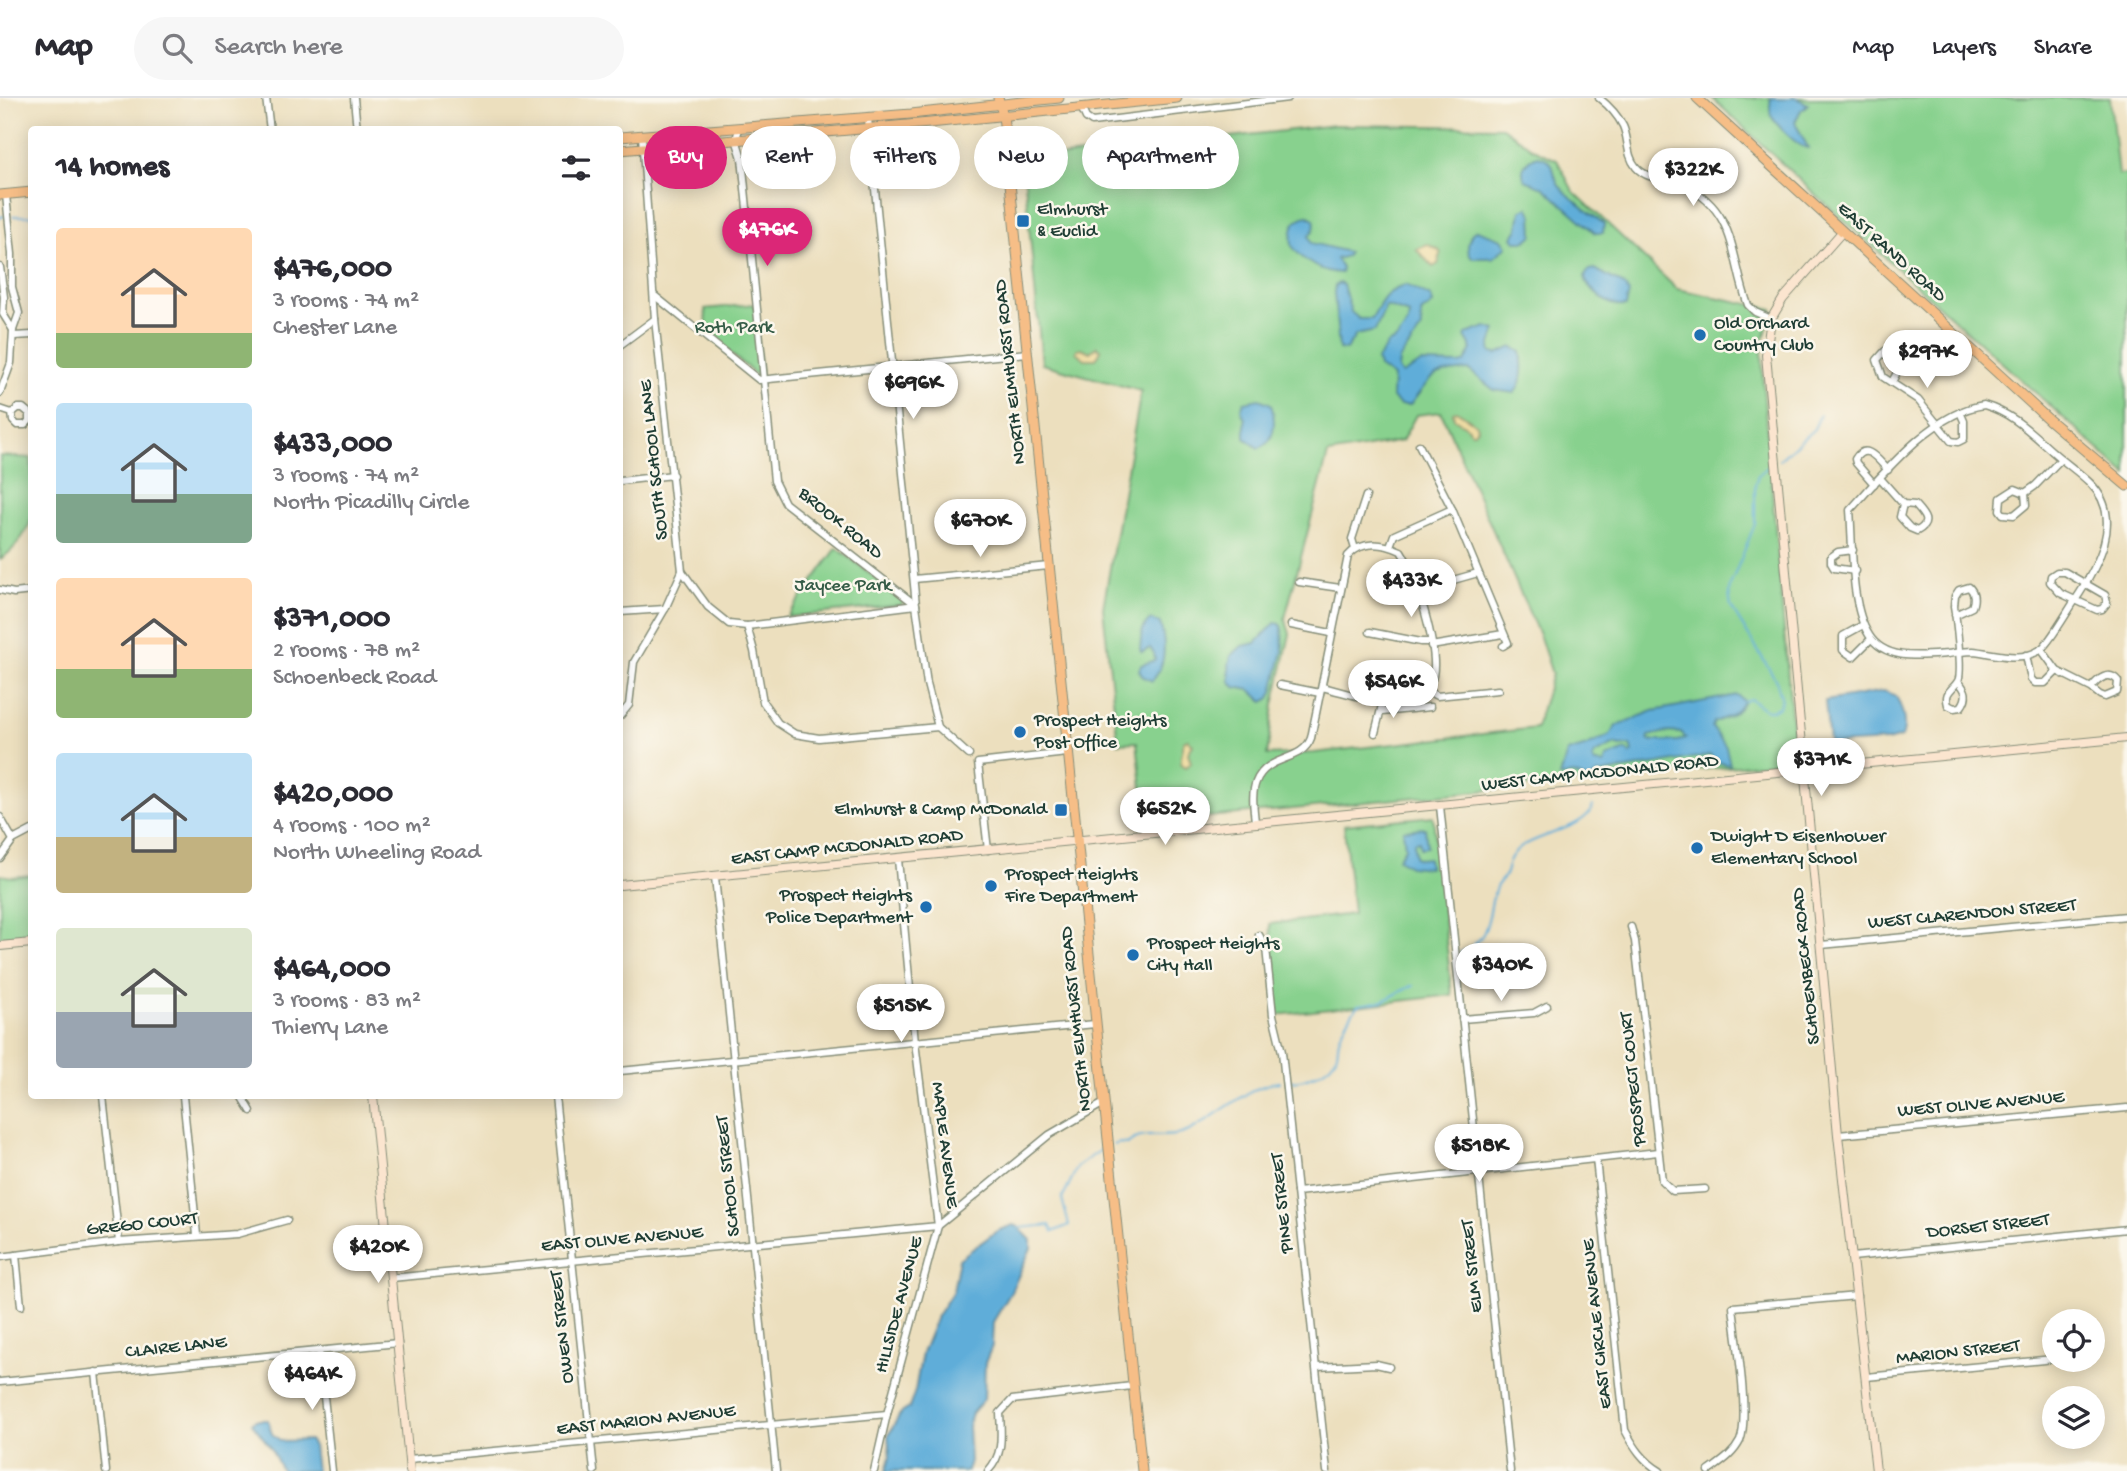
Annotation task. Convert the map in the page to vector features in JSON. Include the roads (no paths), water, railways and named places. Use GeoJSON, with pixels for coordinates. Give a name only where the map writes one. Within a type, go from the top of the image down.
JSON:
{"type":"FeatureCollection","features":[{"type":"Feature","properties":{"kind":"main road"},"geometry":{"type":"LineString","coordinates":[[623,137],[868,118],[1059,98]]}},
{"type":"Feature","properties":{"kind":"main road"},"geometry":{"type":"LineString","coordinates":[[885,126],[1002,104],[1081,107],[1177,98]]}},
{"type":"Feature","properties":{"kind":"main road","name":"EAST RAND ROAD"},"geometry":{"type":"LineString","coordinates":[[1697,98],[2049,420],[2127,486]]}},
{"type":"Feature","properties":{"kind":"main road","name":"NORTH ELMHURST ROAD"},"geometry":{"type":"LineString","coordinates":[[1002,104],[1142,1471]]}},
{"type":"Feature","properties":{"kind":"main road"},"geometry":{"type":"LineString","coordinates":[[623,150],[850,130]]}},
{"type":"Feature","properties":{"kind":"main road"},"geometry":{"type":"LineString","coordinates":[[2,195],[28,192]]}},
{"type":"Feature","properties":{"kind":"main road","name":"SCHOENBECK ROAD"},"geometry":{"type":"LineString","coordinates":[[1842,232],[1783,299],[1771,319],[1766,355],[1838,1135],[1876,1471]]}},
{"type":"Feature","properties":{"kind":"main road","name":"WEST CAMP MCDONALD ROAD"},"geometry":{"type":"LineString","coordinates":[[1077,842],[1255,822],[2127,738]]}},
{"type":"Feature","properties":{"kind":"main road","name":"EAST CAMP MCDONALD ROAD"},"geometry":{"type":"LineString","coordinates":[[623,885],[1077,842]]}},
{"type":"Feature","properties":{"kind":"main road"},"geometry":{"type":"LineString","coordinates":[[0,946],[28,943]]}},
{"type":"Feature","properties":{"kind":"main road"},"geometry":{"type":"LineString","coordinates":[[375,1099],[410,1471]]}},
{"type":"Feature","properties":{"kind":"street"},"geometry":{"type":"LineString","coordinates":[[266,98],[270,126]]}},
{"type":"Feature","properties":{"kind":"street"},"geometry":{"type":"LineString","coordinates":[[354,98],[357,126]]}},
{"type":"Feature","properties":{"kind":"street"},"geometry":{"type":"LineString","coordinates":[[1081,107],[1086,118],[1092,122],[1287,98]]}},
{"type":"Feature","properties":{"kind":"street"},"geometry":{"type":"LineString","coordinates":[[1599,98],[1607,104],[1623,126],[1629,153],[1637,169],[1649,176],[1673,181],[1695,191],[1722,219],[1730,232],[1748,305],[1755,312],[1771,319]]}},
{"type":"Feature","properties":{"kind":"street"},"geometry":{"type":"LineString","coordinates":[[868,118],[869,126]]}},
{"type":"Feature","properties":{"kind":"street"},"geometry":{"type":"LineString","coordinates":[[739,129],[740,139]]}},
{"type":"Feature","properties":{"kind":"street","name":"SOUTH SCHOOL LANE"},"geometry":{"type":"LineString","coordinates":[[642,136],[656,318],[682,571]]}},
{"type":"Feature","properties":{"kind":"street","name":"BROOK ROAD"},"geometry":{"type":"LineString","coordinates":[[740,139],[774,481],[785,503],[916,605]]}},
{"type":"Feature","properties":{"kind":"street"},"geometry":{"type":"LineString","coordinates":[[875,189],[916,605],[927,684],[939,727],[969,755]]}},
{"type":"Feature","properties":{"kind":"street"},"geometry":{"type":"LineString","coordinates":[[0,393],[11,363],[13,333],[19,313],[12,293],[12,254],[2,195]]}},
{"type":"Feature","properties":{"kind":"street"},"geometry":{"type":"LineString","coordinates":[[0,267],[3,314],[13,333]]}},
{"type":"Feature","properties":{"kind":"street"},"geometry":{"type":"LineString","coordinates":[[655,296],[753,377],[765,381],[1027,353]]}},
{"type":"Feature","properties":{"kind":"street"},"geometry":{"type":"LineString","coordinates":[[623,343],[656,318]]}},
{"type":"Feature","properties":{"kind":"street"},"geometry":{"type":"LineString","coordinates":[[13,333],[28,335]]}},
{"type":"Feature","properties":{"kind":"street"},"geometry":{"type":"LineString","coordinates":[[1892,382],[1901,365],[1899,353],[1892,349],[1885,351],[1877,359],[1883,377],[1917,400],[1951,442],[1964,439],[1965,429],[1960,412]]}},
{"type":"Feature","properties":{"kind":"street"},"geometry":{"type":"LineString","coordinates":[[1984,405],[2003,411],[2021,423],[2091,483],[2100,495],[2107,512],[2107,532],[2086,584],[2041,649],[2025,655],[2008,656],[1969,651],[1915,657],[1891,652],[1871,639],[1863,625],[1857,608],[1850,510],[1937,424],[1968,408],[1984,405]]}},
{"type":"Feature","properties":{"kind":"street"},"geometry":{"type":"LineString","coordinates":[[0,409],[12,413]]}},
{"type":"Feature","properties":{"kind":"street"},"geometry":{"type":"LineString","coordinates":[[1419,444],[1452,509],[1508,643],[1503,646]]}},
{"type":"Feature","properties":{"kind":"street"},"geometry":{"type":"LineString","coordinates":[[1874,484],[1856,463],[1855,459],[1859,453],[1863,450],[1869,451],[1888,470]]}},
{"type":"Feature","properties":{"kind":"street"},"geometry":{"type":"LineString","coordinates":[[2025,494],[2061,459]]}},
{"type":"Feature","properties":{"kind":"street"},"geometry":{"type":"LineString","coordinates":[[623,481],[673,475]]}},
{"type":"Feature","properties":{"kind":"street"},"geometry":{"type":"LineString","coordinates":[[1880,478],[1903,504],[1915,505],[1925,516],[1924,527],[1917,531],[1910,528],[1900,517],[1903,504]]}},
{"type":"Feature","properties":{"kind":"street"},"geometry":{"type":"LineString","coordinates":[[2015,489],[2025,494],[2026,505],[2014,514],[2003,514],[2000,510],[2001,498],[2015,489]]}},
{"type":"Feature","properties":{"kind":"street"},"geometry":{"type":"LineString","coordinates":[[1354,549],[1352,539],[1366,496]]}},
{"type":"Feature","properties":{"kind":"street"},"geometry":{"type":"LineString","coordinates":[[1390,546],[1394,535],[1452,509]]}},
{"type":"Feature","properties":{"kind":"street"},"geometry":{"type":"LineString","coordinates":[[1255,822],[1253,795],[1256,781],[1266,768],[1278,759],[1301,753],[1309,745],[1321,690],[1340,588],[1348,556],[1354,549],[1372,544],[1390,546],[1401,551],[1418,590],[1431,644],[1433,675],[1427,691],[1410,700],[1383,701],[1321,690],[1280,685]]}},
{"type":"Feature","properties":{"kind":"street"},"geometry":{"type":"LineString","coordinates":[[1853,550],[1838,552],[1831,557],[1831,563],[1841,571],[1854,570]]}},
{"type":"Feature","properties":{"kind":"street"},"geometry":{"type":"LineString","coordinates":[[914,579],[1049,566]]}},
{"type":"Feature","properties":{"kind":"street"},"geometry":{"type":"LineString","coordinates":[[623,712],[629,705],[634,662],[665,608],[682,571],[708,607],[729,624],[747,626],[916,605]]}},
{"type":"Feature","properties":{"kind":"street"},"geometry":{"type":"LineString","coordinates":[[2057,572],[2065,572],[2105,595],[2106,603],[2102,609],[2097,610],[2075,600],[2053,588],[2051,576],[2057,572]]}},
{"type":"Feature","properties":{"kind":"street"},"geometry":{"type":"LineString","coordinates":[[1418,590],[1478,573]]}},
{"type":"Feature","properties":{"kind":"street"},"geometry":{"type":"LineString","coordinates":[[1299,582],[1340,588]]}},
{"type":"Feature","properties":{"kind":"street"},"geometry":{"type":"LineString","coordinates":[[1955,615],[1972,607],[1975,599],[1973,590],[1969,587],[1959,590],[1955,596],[1955,615],[1958,653],[1958,681]]}},
{"type":"Feature","properties":{"kind":"street"},"geometry":{"type":"LineString","coordinates":[[0,590],[14,593],[28,591]]}},
{"type":"Feature","properties":{"kind":"street"},"geometry":{"type":"LineString","coordinates":[[623,612],[665,608]]}},
{"type":"Feature","properties":{"kind":"street"},"geometry":{"type":"LineString","coordinates":[[1291,625],[1331,633]]}},
{"type":"Feature","properties":{"kind":"street"},"geometry":{"type":"LineString","coordinates":[[1863,625],[1843,636],[1843,650],[1853,656],[1871,639]]}},
{"type":"Feature","properties":{"kind":"street"},"geometry":{"type":"LineString","coordinates":[[747,626],[763,702],[778,723],[795,734],[818,738],[939,727]]}},
{"type":"Feature","properties":{"kind":"street"},"geometry":{"type":"LineString","coordinates":[[1370,632],[1431,644],[1503,634]]}},
{"type":"Feature","properties":{"kind":"street"},"geometry":{"type":"LineString","coordinates":[[2041,649],[2057,671],[2091,688]]}},
{"type":"Feature","properties":{"kind":"street"},"geometry":{"type":"LineString","coordinates":[[2025,655],[2031,679],[2035,683],[2045,682],[2057,671]]}},
{"type":"Feature","properties":{"kind":"street"},"geometry":{"type":"LineString","coordinates":[[1427,691],[1437,696],[1498,690]]}},
{"type":"Feature","properties":{"kind":"street"},"geometry":{"type":"LineString","coordinates":[[1375,733],[1383,701]]}},
{"type":"Feature","properties":{"kind":"street"},"geometry":{"type":"LineString","coordinates":[[1382,712],[1430,707]]}},
{"type":"Feature","properties":{"kind":"street"},"geometry":{"type":"LineString","coordinates":[[988,850],[978,762],[1067,753]]}},
{"type":"Feature","properties":{"kind":"street","name":"ELM STREET"},"geometry":{"type":"LineString","coordinates":[[1440,806],[1510,1471]]}},
{"type":"Feature","properties":{"kind":"street"},"geometry":{"type":"LineString","coordinates":[[0,817],[13,840]]}},
{"type":"Feature","properties":{"kind":"street"},"geometry":{"type":"LineString","coordinates":[[0,858],[13,840],[28,832]]}},
{"type":"Feature","properties":{"kind":"street","name":"MAPLE AVENUE"},"geometry":{"type":"LineString","coordinates":[[898,859],[915,1042],[938,1226]]}},
{"type":"Feature","properties":{"kind":"street","name":"SCHOOL STREET"},"geometry":{"type":"LineString","coordinates":[[715,877],[776,1471]]}},
{"type":"Feature","properties":{"kind":"street","name":"WEST CLARENDON STREET"},"geometry":{"type":"LineString","coordinates":[[1821,945],[2127,916]]}},
{"type":"Feature","properties":{"kind":"street","name":"PROSPECT COURT"},"geometry":{"type":"LineString","coordinates":[[1631,927],[1635,941],[1662,1181],[1673,1191],[1705,1189]]}},
{"type":"Feature","properties":{"kind":"street","name":"PINE STREET"},"geometry":{"type":"LineString","coordinates":[[1259,935],[1266,948],[1273,1015],[1282,1052],[1327,1471]]}},
{"type":"Feature","properties":{"kind":"street"},"geometry":{"type":"LineString","coordinates":[[1462,1019],[1534,1013],[1547,1006]]}},
{"type":"Feature","properties":{"kind":"street"},"geometry":{"type":"LineString","coordinates":[[623,1071],[1095,1024]]}},
{"type":"Feature","properties":{"kind":"street"},"geometry":{"type":"LineString","coordinates":[[103,1099],[119,1242]]}},
{"type":"Feature","properties":{"kind":"street"},"geometry":{"type":"LineString","coordinates":[[183,1099],[197,1235]]}},
{"type":"Feature","properties":{"kind":"street"},"geometry":{"type":"LineString","coordinates":[[244,1099],[251,1111]]}},
{"type":"Feature","properties":{"kind":"street","name":"OWEN STREET"},"geometry":{"type":"LineString","coordinates":[[555,1099],[594,1471]]}},
{"type":"Feature","properties":{"kind":"street","name":"HILLSIDE AVENUE"},"geometry":{"type":"LineString","coordinates":[[874,1471],[938,1226],[1049,1135],[1104,1103]]}},
{"type":"Feature","properties":{"kind":"street","name":"WEST OLIVE AVENUE"},"geometry":{"type":"LineString","coordinates":[[1838,1135],[2127,1108]]}},
{"type":"Feature","properties":{"kind":"street"},"geometry":{"type":"LineString","coordinates":[[1297,1192],[1658,1152]]}},
{"type":"Feature","properties":{"kind":"street","name":"EAST CIRCLE AVENUE"},"geometry":{"type":"LineString","coordinates":[[1596,1159],[1625,1430],[1637,1452],[1660,1471]]}},
{"type":"Feature","properties":{"kind":"street","name":"GREGO COURT"},"geometry":{"type":"LineString","coordinates":[[0,1257],[119,1242],[237,1234],[287,1220]]}},
{"type":"Feature","properties":{"kind":"street","name":"EAST OLIVE AVENUE"},"geometry":{"type":"LineString","coordinates":[[391,1278],[938,1226]]}},
{"type":"Feature","properties":{"kind":"street","name":"DORSET STREET"},"geometry":{"type":"LineString","coordinates":[[1852,1257],[2127,1229]]}},
{"type":"Feature","properties":{"kind":"street"},"geometry":{"type":"LineString","coordinates":[[16,1255],[21,1306]]}},
{"type":"Feature","properties":{"kind":"street"},"geometry":{"type":"LineString","coordinates":[[1709,1471],[1731,1455],[1741,1440],[1744,1416],[1733,1307],[1857,1296]]}},
{"type":"Feature","properties":{"kind":"street","name":"CLAIRE LANE"},"geometry":{"type":"LineString","coordinates":[[0,1382],[398,1343]]}},
{"type":"Feature","properties":{"kind":"street"},"geometry":{"type":"LineString","coordinates":[[319,1350],[332,1471]]}},
{"type":"Feature","properties":{"kind":"street","name":"MARION STREET"},"geometry":{"type":"LineString","coordinates":[[1866,1377],[2042,1360]]}},
{"type":"Feature","properties":{"kind":"street"},"geometry":{"type":"LineString","coordinates":[[1317,1367],[1376,1364],[1389,1367]]}},
{"type":"Feature","properties":{"kind":"street"},"geometry":{"type":"LineString","coordinates":[[96,1372],[106,1471]]}},
{"type":"Feature","properties":{"kind":"street"},"geometry":{"type":"LineString","coordinates":[[988,1471],[994,1465],[1002,1447],[1000,1413],[1012,1400],[1132,1386]]}},
{"type":"Feature","properties":{"kind":"street","name":"EAST MARION AVENUE"},"geometry":{"type":"LineString","coordinates":[[409,1459],[887,1414]]}},
{"type":"Feature","properties":{"kind":"water"},"geometry":{"type":"Polygon","coordinates":[[[1771,98],[1797,98],[1808,104],[1801,110],[1795,122],[1808,148],[1793,140],[1773,119],[1770,111],[1771,98]]]}},
{"type":"Feature","properties":{"kind":"water"},"geometry":{"type":"Polygon","coordinates":[[[1538,156],[1545,158],[1552,165],[1557,181],[1564,191],[1604,224],[1603,233],[1595,233],[1543,187],[1525,180],[1525,165],[1538,156]]]}},
{"type":"Feature","properties":{"kind":"water"},"geometry":{"type":"Polygon","coordinates":[[[1528,207],[1532,214],[1533,235],[1526,241],[1516,241],[1513,237],[1518,229],[1521,211],[1528,207]]]}},
{"type":"Feature","properties":{"kind":"water"},"geometry":{"type":"Polygon","coordinates":[[[1308,216],[1315,222],[1309,236],[1311,243],[1348,252],[1347,256],[1336,259],[1342,267],[1341,273],[1314,265],[1292,246],[1293,226],[1298,220],[1308,216]]]}},
{"type":"Feature","properties":{"kind":"water"},"geometry":{"type":"Polygon","coordinates":[[[1477,230],[1502,239],[1507,246],[1493,258],[1473,258],[1468,243],[1472,233],[1477,230]]]}},
{"type":"Feature","properties":{"kind":"water"},"geometry":{"type":"Polygon","coordinates":[[[1595,269],[1624,285],[1629,293],[1626,306],[1607,302],[1590,287],[1585,276],[1589,270],[1595,269]]]}},
{"type":"Feature","properties":{"kind":"water"},"geometry":{"type":"Polygon","coordinates":[[[1335,285],[1343,285],[1351,312],[1359,319],[1372,319],[1385,298],[1406,285],[1431,297],[1433,304],[1421,313],[1422,328],[1399,360],[1398,370],[1402,374],[1421,363],[1465,362],[1472,349],[1466,334],[1486,327],[1496,330],[1490,347],[1491,353],[1497,354],[1512,347],[1521,352],[1520,384],[1514,393],[1494,390],[1469,370],[1438,374],[1410,405],[1400,405],[1392,397],[1393,377],[1379,367],[1377,360],[1387,344],[1397,339],[1408,323],[1409,314],[1386,306],[1375,331],[1356,335],[1346,350],[1339,349],[1334,293],[1335,285]]]}},
{"type":"Feature","properties":{"kind":"water"},"geometry":{"type":"Polygon","coordinates":[[[1259,399],[1271,404],[1274,423],[1268,442],[1258,448],[1245,438],[1245,419],[1241,410],[1244,402],[1259,399]]]}},
{"type":"Feature","properties":{"kind":"water"},"geometry":{"type":"Polygon","coordinates":[[[1151,620],[1160,623],[1164,646],[1163,660],[1152,681],[1142,676],[1139,670],[1141,665],[1155,660],[1150,648],[1142,652],[1140,650],[1143,629],[1151,620]]]}},
{"type":"Feature","properties":{"kind":"water"},"geometry":{"type":"Polygon","coordinates":[[[1275,623],[1282,626],[1283,651],[1273,692],[1264,702],[1250,690],[1235,687],[1230,682],[1229,664],[1231,656],[1242,646],[1256,643],[1275,623]]]}},
{"type":"Feature","properties":{"kind":"water"},"geometry":{"type":"Polygon","coordinates":[[[1884,691],[1896,696],[1900,706],[1904,721],[1902,737],[1887,741],[1835,744],[1829,742],[1825,701],[1884,691]]]}},
{"type":"Feature","properties":{"kind":"water"},"geometry":{"type":"Polygon","coordinates":[[[1737,695],[1744,701],[1741,706],[1731,715],[1714,722],[1712,727],[1726,747],[1730,765],[1720,763],[1710,755],[1598,774],[1589,780],[1573,774],[1560,777],[1567,752],[1587,746],[1610,735],[1616,726],[1653,711],[1737,695]],[[1666,732],[1649,736],[1648,740],[1678,741],[1686,738],[1681,733],[1666,732]],[[1615,744],[1595,754],[1592,759],[1595,763],[1604,764],[1606,758],[1626,750],[1630,754],[1632,752],[1630,745],[1615,744]]]}},
{"type":"Feature","properties":{"kind":"water"},"geometry":{"type":"Polygon","coordinates":[[[1425,828],[1427,847],[1420,848],[1419,841],[1414,842],[1415,857],[1428,858],[1429,868],[1410,866],[1398,859],[1405,848],[1403,830],[1425,828]]]}},
{"type":"Feature","properties":{"kind":"water"},"geometry":{"type":"Polygon","coordinates":[[[1013,1225],[1031,1240],[1031,1248],[1011,1292],[993,1322],[992,1346],[985,1363],[984,1399],[972,1413],[968,1426],[970,1461],[967,1471],[886,1471],[890,1457],[888,1436],[900,1414],[909,1408],[922,1353],[937,1316],[953,1291],[959,1259],[997,1231],[1013,1225]]]}},
{"type":"Feature","properties":{"kind":"water"},"geometry":{"type":"Polygon","coordinates":[[[255,1420],[268,1420],[272,1434],[281,1441],[309,1440],[313,1446],[316,1471],[282,1471],[271,1448],[252,1423],[255,1420]]]}},
{"type":"Feature","properties":{"kind":"waterway"},"geometry":{"type":"LineString","coordinates":[[0,217],[6,216]]}},
{"type":"Feature","properties":{"kind":"waterway"},"geometry":{"type":"LineString","coordinates":[[12,216],[28,216]]}},
{"type":"Feature","properties":{"kind":"waterway"},"geometry":{"type":"LineString","coordinates":[[1779,460],[1814,429],[1820,415]]}},
{"type":"Feature","properties":{"kind":"waterway"},"geometry":{"type":"LineString","coordinates":[[1744,701],[1750,699],[1770,710],[1779,707],[1782,700],[1776,680],[1731,607],[1729,593],[1755,524],[1755,484],[1758,475],[1768,467]]}},
{"type":"Feature","properties":{"kind":"waterway"},"geometry":{"type":"LineString","coordinates":[[1460,953],[1471,947],[1483,934],[1496,888],[1505,875],[1512,856],[1531,842],[1579,822],[1593,806]]}},
{"type":"Feature","properties":{"kind":"waterway"},"geometry":{"type":"LineString","coordinates":[[1290,1081],[1314,1075],[1334,1060],[1342,1031],[1358,1005],[1383,1001],[1413,985]]}},
{"type":"Feature","properties":{"kind":"waterway"},"geometry":{"type":"LineString","coordinates":[[1114,1145],[1127,1144],[1141,1137],[1189,1131],[1246,1094],[1280,1082]]}},
{"type":"Feature","properties":{"kind":"waterway"},"geometry":{"type":"LineString","coordinates":[[1019,1228],[1050,1225],[1053,1232],[1069,1225],[1062,1199],[1078,1166],[1104,1148]]}},
{"type":"Feature","properties":{"kind":"place","name":"Elmhurst & Euclid"},"geometry":{"type":"Point","coordinates":[1023,221]}},
{"type":"Feature","properties":{"kind":"place","name":"Old Orchard Country Club"},"geometry":{"type":"Point","coordinates":[1700,335]}},
{"type":"Feature","properties":{"kind":"place","name":"Prospect Heights Post Office"},"geometry":{"type":"Point","coordinates":[1020,732]}},
{"type":"Feature","properties":{"kind":"place","name":"Elmhurst & Camp McDonald"},"geometry":{"type":"Point","coordinates":[1061,810]}},
{"type":"Feature","properties":{"kind":"place","name":"Dwight D Eisenhower Elementary School"},"geometry":{"type":"Point","coordinates":[1697,848]}},
{"type":"Feature","properties":{"kind":"place","name":"Prospect Heights Fire Department"},"geometry":{"type":"Point","coordinates":[991,886]}},
{"type":"Feature","properties":{"kind":"place","name":"Prospect Heights Police Department"},"geometry":{"type":"Point","coordinates":[926,907]}},
{"type":"Feature","properties":{"kind":"place","name":"Prospect Heights City Hall"},"geometry":{"type":"Point","coordinates":[1133,955]}},
{"type":"Feature","properties":{"kind":"park label","name":"Roth Park"},"geometry":{"type":"Point","coordinates":[734,328]}},
{"type":"Feature","properties":{"kind":"park label","name":"Jaycee Park"},"geometry":{"type":"Point","coordinates":[843,586]}}]}
